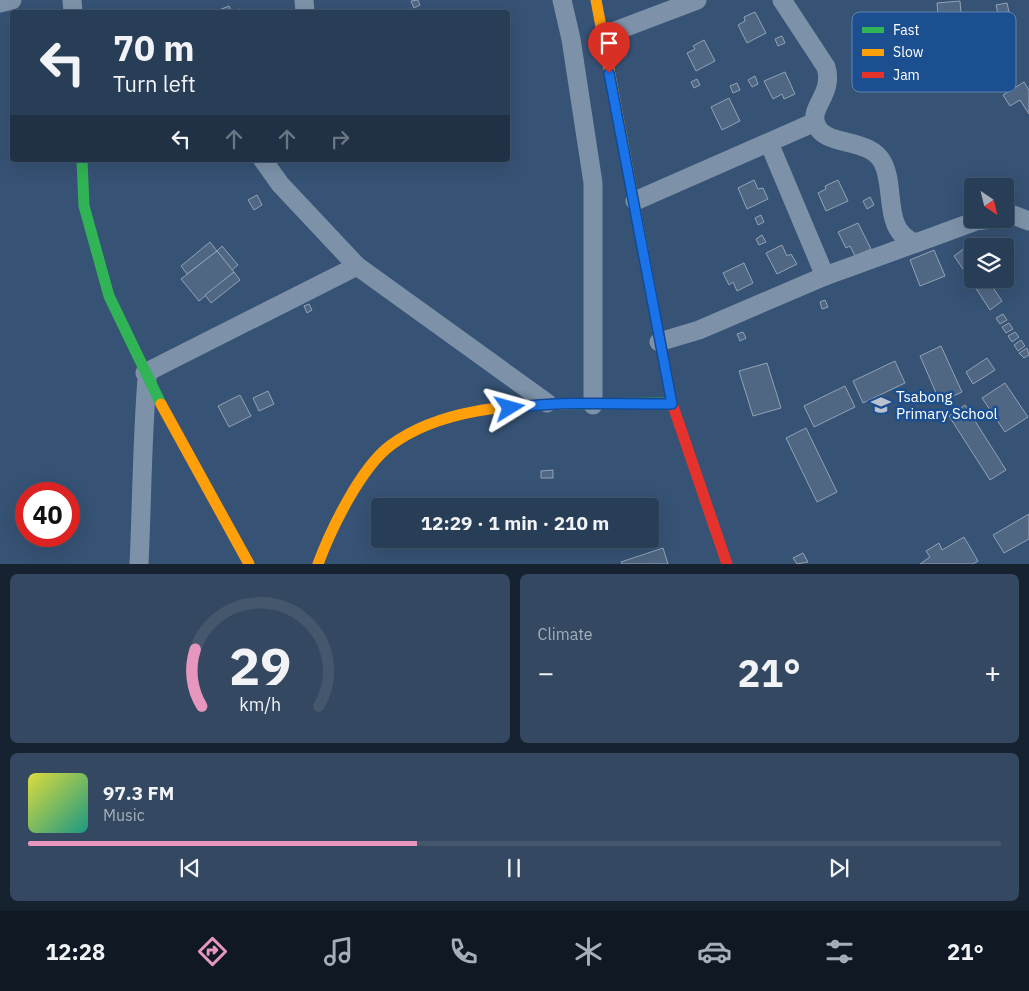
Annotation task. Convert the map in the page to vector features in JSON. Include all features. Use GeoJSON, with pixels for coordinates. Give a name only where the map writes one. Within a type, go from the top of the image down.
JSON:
{"type":"FeatureCollection","features":[{"type":"Feature","properties":{"kind":"street"},"geometry":{"type":"LineString","coordinates":[[0,3],[12,0]]}},
{"type":"Feature","properties":{"kind":"street"},"geometry":{"type":"LineString","coordinates":[[562,0],[572,49],[593,183],[593,405]]}},
{"type":"Feature","properties":{"kind":"street"},"geometry":{"type":"LineString","coordinates":[[596,0],[672,404],[693,471],[727,564]]}},
{"type":"Feature","properties":{"kind":"street"},"geometry":{"type":"LineString","coordinates":[[602,36],[697,0]]}},
{"type":"Feature","properties":{"kind":"street"},"geometry":{"type":"LineString","coordinates":[[782,0],[826,67],[829,77],[828,88],[815,114],[815,122],[822,134],[861,145],[878,155],[883,163],[890,186],[892,217],[902,236],[916,243]]}},
{"type":"Feature","properties":{"kind":"street"},"geometry":{"type":"LineString","coordinates":[[635,200],[815,122]]}},
{"type":"Feature","properties":{"kind":"street"},"geometry":{"type":"LineString","coordinates":[[769,143],[825,276]]}},
{"type":"Feature","properties":{"kind":"street"},"geometry":{"type":"LineString","coordinates":[[82,162],[84,206],[109,296],[146,376],[249,564]]}},
{"type":"Feature","properties":{"kind":"street"},"geometry":{"type":"LineString","coordinates":[[264,162],[280,184],[356,266],[547,403]]}},
{"type":"Feature","properties":{"kind":"street"},"geometry":{"type":"LineString","coordinates":[[1014,215],[1029,221]]}},
{"type":"Feature","properties":{"kind":"street"},"geometry":{"type":"LineString","coordinates":[[659,342],[699,330],[825,276],[964,225]]}},
{"type":"Feature","properties":{"kind":"street"},"geometry":{"type":"LineString","coordinates":[[146,376],[356,266]]}},
{"type":"Feature","properties":{"kind":"street"},"geometry":{"type":"LineString","coordinates":[[139,564],[146,376]]}},
{"type":"Feature","properties":{"kind":"street"},"geometry":{"type":"LineString","coordinates":[[318,564],[325,544],[374,461],[390,445],[412,431],[453,416],[547,403],[593,405],[672,404]]}},
{"type":"Feature","properties":{"kind":"building"},"geometry":{"type":"Polygon","coordinates":[[[418,0],[420,5],[414,8],[411,1],[418,0]]]}},
{"type":"Feature","properties":{"kind":"building"},"geometry":{"type":"Polygon","coordinates":[[[960,1],[961,12],[938,12],[937,3],[960,1]]]}},
{"type":"Feature","properties":{"kind":"building"},"geometry":{"type":"Polygon","coordinates":[[[1007,3],[1009,12],[998,12],[996,5],[1007,3]]]}},
{"type":"Feature","properties":{"kind":"building"},"geometry":{"type":"Polygon","coordinates":[[[229,6],[230,10],[219,10],[229,6]]]}},
{"type":"Feature","properties":{"kind":"building"},"geometry":{"type":"Polygon","coordinates":[[[755,12],[766,33],[747,43],[738,25],[745,21],[744,17],[755,12]]]}},
{"type":"Feature","properties":{"kind":"building"},"geometry":{"type":"Polygon","coordinates":[[[782,36],[785,43],[778,46],[775,39],[782,36]]]}},
{"type":"Feature","properties":{"kind":"building"},"geometry":{"type":"Polygon","coordinates":[[[704,40],[715,61],[696,71],[687,53],[695,49],[693,46],[704,40]]]}},
{"type":"Feature","properties":{"kind":"building"},"geometry":{"type":"Polygon","coordinates":[[[785,72],[795,94],[784,99],[782,94],[773,99],[764,81],[785,72]]]}},
{"type":"Feature","properties":{"kind":"building"},"geometry":{"type":"Polygon","coordinates":[[[755,76],[758,84],[752,87],[748,80],[755,76]]]}},
{"type":"Feature","properties":{"kind":"building"},"geometry":{"type":"Polygon","coordinates":[[[697,79],[700,85],[694,88],[691,82],[697,79]]]}},
{"type":"Feature","properties":{"kind":"building"},"geometry":{"type":"Polygon","coordinates":[[[1024,82],[1029,90],[1029,114],[1020,100],[1010,106],[1003,95],[1008,92],[1016,92],[1016,87],[1024,82]]]}},
{"type":"Feature","properties":{"kind":"building"},"geometry":{"type":"Polygon","coordinates":[[[737,83],[740,90],[733,93],[730,86],[737,83]]]}},
{"type":"Feature","properties":{"kind":"building"},"geometry":{"type":"Polygon","coordinates":[[[729,98],[740,121],[722,130],[711,107],[729,98]]]}},
{"type":"Feature","properties":{"kind":"building"},"geometry":{"type":"Polygon","coordinates":[[[754,180],[758,189],[763,188],[768,199],[747,209],[738,188],[754,180]]]}},
{"type":"Feature","properties":{"kind":"building"},"geometry":{"type":"Polygon","coordinates":[[[838,180],[848,201],[826,211],[818,193],[826,189],[825,186],[838,180]]]}},
{"type":"Feature","properties":{"kind":"building"},"geometry":{"type":"Polygon","coordinates":[[[257,195],[262,205],[254,210],[248,200],[257,195]]]}},
{"type":"Feature","properties":{"kind":"building"},"geometry":{"type":"Polygon","coordinates":[[[870,197],[874,205],[867,209],[863,201],[870,197]]]}},
{"type":"Feature","properties":{"kind":"building"},"geometry":{"type":"Polygon","coordinates":[[[761,215],[764,222],[758,225],[755,218],[761,215]]]}},
{"type":"Feature","properties":{"kind":"building"},"geometry":{"type":"Polygon","coordinates":[[[858,223],[871,249],[855,256],[850,246],[846,248],[838,232],[858,223]]]}},
{"type":"Feature","properties":{"kind":"building"},"geometry":{"type":"Polygon","coordinates":[[[762,235],[766,242],[759,245],[756,239],[762,235]]]}},
{"type":"Feature","properties":{"kind":"building"},"geometry":{"type":"Polygon","coordinates":[[[210,242],[217,251],[187,274],[181,266],[210,242]]]}},
{"type":"Feature","properties":{"kind":"building"},"geometry":{"type":"Polygon","coordinates":[[[782,245],[787,256],[791,254],[797,264],[777,274],[766,253],[782,245]]]}},
{"type":"Feature","properties":{"kind":"building"},"geometry":{"type":"Polygon","coordinates":[[[222,246],[238,265],[232,270],[217,251],[222,246]]]}},
{"type":"Feature","properties":{"kind":"building"},"geometry":{"type":"Polygon","coordinates":[[[964,249],[964,270],[954,256],[964,249]]]}},
{"type":"Feature","properties":{"kind":"building"},"geometry":{"type":"Polygon","coordinates":[[[934,250],[945,276],[920,286],[910,260],[934,250]]]}},
{"type":"Feature","properties":{"kind":"building"},"geometry":{"type":"Polygon","coordinates":[[[217,251],[234,272],[199,301],[181,279],[217,251]]]}},
{"type":"Feature","properties":{"kind":"building"},"geometry":{"type":"Polygon","coordinates":[[[744,263],[753,283],[737,291],[733,282],[729,285],[723,273],[744,263]]]}},
{"type":"Feature","properties":{"kind":"building"},"geometry":{"type":"Polygon","coordinates":[[[234,272],[240,280],[211,303],[205,295],[234,272]]]}},
{"type":"Feature","properties":{"kind":"building"},"geometry":{"type":"Polygon","coordinates":[[[976,288],[993,288],[1002,301],[990,310],[976,288]]]}},
{"type":"Feature","properties":{"kind":"building"},"geometry":{"type":"Polygon","coordinates":[[[825,300],[828,307],[822,309],[820,302],[825,300]]]}},
{"type":"Feature","properties":{"kind":"building"},"geometry":{"type":"Polygon","coordinates":[[[309,304],[312,310],[307,313],[304,306],[309,304]]]}},
{"type":"Feature","properties":{"kind":"building"},"geometry":{"type":"Polygon","coordinates":[[[1003,314],[1007,320],[1000,324],[996,318],[1003,314]]]}},
{"type":"Feature","properties":{"kind":"building"},"geometry":{"type":"Polygon","coordinates":[[[1009,323],[1013,329],[1006,333],[1002,327],[1009,323]]]}},
{"type":"Feature","properties":{"kind":"building"},"geometry":{"type":"Polygon","coordinates":[[[743,332],[746,338],[740,341],[737,334],[743,332]]]}},
{"type":"Feature","properties":{"kind":"building"},"geometry":{"type":"Polygon","coordinates":[[[1015,332],[1019,337],[1012,342],[1008,336],[1015,332]]]}},
{"type":"Feature","properties":{"kind":"building"},"geometry":{"type":"Polygon","coordinates":[[[1021,340],[1025,346],[1018,351],[1014,345],[1021,340]]]}},
{"type":"Feature","properties":{"kind":"building"},"geometry":{"type":"Polygon","coordinates":[[[941,346],[962,392],[940,402],[920,356],[941,346]]]}},
{"type":"Feature","properties":{"kind":"building"},"geometry":{"type":"Polygon","coordinates":[[[1027,348],[1029,355],[1024,358],[1019,353],[1027,348]]]}},
{"type":"Feature","properties":{"kind":"building"},"geometry":{"type":"Polygon","coordinates":[[[987,358],[995,370],[973,384],[966,372],[987,358]]]}},
{"type":"Feature","properties":{"kind":"building"},"geometry":{"type":"Polygon","coordinates":[[[895,361],[905,383],[863,403],[853,381],[895,361]]]}},
{"type":"Feature","properties":{"kind":"building"},"geometry":{"type":"Polygon","coordinates":[[[767,363],[781,408],[753,416],[739,371],[767,363]]]}},
{"type":"Feature","properties":{"kind":"building"},"geometry":{"type":"Polygon","coordinates":[[[1005,383],[1028,417],[1005,432],[982,398],[1005,383]]]}},
{"type":"Feature","properties":{"kind":"building"},"geometry":{"type":"Polygon","coordinates":[[[845,386],[855,407],[814,427],[804,406],[845,386]]]}},
{"type":"Feature","properties":{"kind":"building"},"geometry":{"type":"Polygon","coordinates":[[[268,391],[274,404],[259,411],[253,398],[268,391]]]}},
{"type":"Feature","properties":{"kind":"building"},"geometry":{"type":"Polygon","coordinates":[[[240,395],[251,416],[229,427],[218,406],[240,395]]]}},
{"type":"Feature","properties":{"kind":"building"},"geometry":{"type":"Polygon","coordinates":[[[965,405],[1006,470],[990,480],[949,416],[965,405]]]}},
{"type":"Feature","properties":{"kind":"building"},"geometry":{"type":"Polygon","coordinates":[[[806,428],[837,492],[817,502],[786,438],[806,428]]]}},
{"type":"Feature","properties":{"kind":"building"},"geometry":{"type":"Polygon","coordinates":[[[553,470],[553,478],[541,478],[541,471],[553,470]]]}},
{"type":"Feature","properties":{"kind":"building"},"geometry":{"type":"Polygon","coordinates":[[[1029,514],[1029,539],[1004,553],[993,535],[1029,514]]]}},
{"type":"Feature","properties":{"kind":"building"},"geometry":{"type":"Polygon","coordinates":[[[964,537],[978,561],[973,564],[920,564],[930,557],[926,551],[939,543],[942,550],[964,537]]]}},
{"type":"Feature","properties":{"kind":"building"},"geometry":{"type":"Polygon","coordinates":[[[663,548],[668,564],[622,564],[621,562],[663,548]]]}},
{"type":"Feature","properties":{"kind":"building"},"geometry":{"type":"Polygon","coordinates":[[[803,553],[808,562],[797,564],[793,558],[803,553]]]}},
{"type":"Feature","properties":{"kind":"traffic: fast"},"geometry":{"type":"LineString","coordinates":[[82,162],[84,206],[109,296],[161,404]]}},
{"type":"Feature","properties":{"kind":"traffic: fast"},"geometry":{"type":"LineString","coordinates":[[567,404],[672,403]]}},
{"type":"Feature","properties":{"kind":"traffic: slow"},"geometry":{"type":"LineString","coordinates":[[596,0],[652,298]]}},
{"type":"Feature","properties":{"kind":"traffic: slow"},"geometry":{"type":"LineString","coordinates":[[161,404],[249,564]]}},
{"type":"Feature","properties":{"kind":"traffic: slow"},"geometry":{"type":"LineString","coordinates":[[318,564],[339,517],[358,483],[380,455],[391,445],[410,433],[453,416],[498,408],[567,404]]}},
{"type":"Feature","properties":{"kind":"traffic: jam"},"geometry":{"type":"LineString","coordinates":[[652,298],[672,403],[727,564]]}},
{"type":"Feature","properties":{"kind":"place","name":"Tsabong Primary School"},"geometry":{"type":"Point","coordinates":[881,405]}},
{"type":"Feature","properties":{"kind":"route"},"geometry":{"type":"LineString","coordinates":[[510,408],[547,403],[593,405],[672,404],[655,322],[635,200],[609,73]]}}]}
